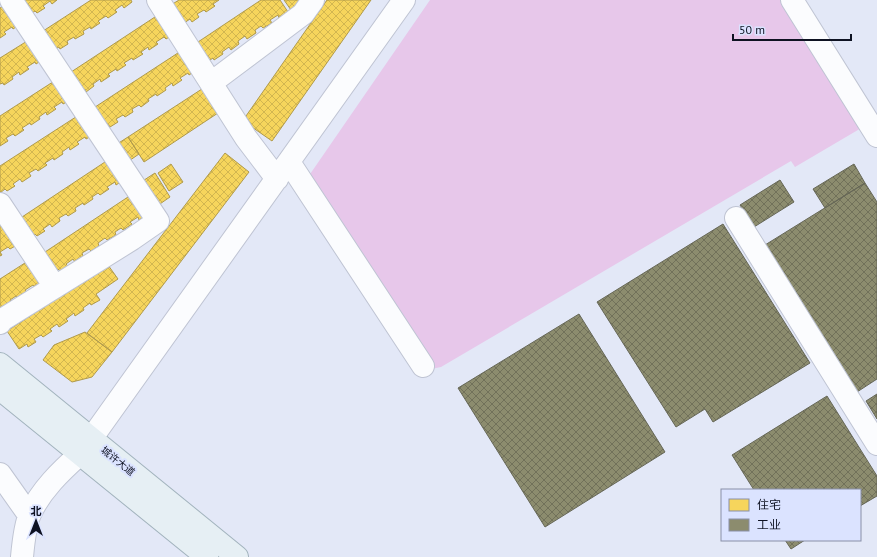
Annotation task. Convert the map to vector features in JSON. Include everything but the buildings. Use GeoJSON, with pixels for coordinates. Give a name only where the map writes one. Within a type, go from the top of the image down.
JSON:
{"type":"FeatureCollection","features":[{"type":"Feature","properties":{"kind":"main road","name":"城许大道"},"geometry":{"type":"LineString","coordinates":[[0,364],[86,446],[207,557]]}},
{"type":"Feature","properties":{"kind":"main road","name":"城许大道"},"geometry":{"type":"LineString","coordinates":[[0,389],[86,446],[237,557]]}},
{"type":"Feature","properties":{"kind":"street"},"geometry":{"type":"LineString","coordinates":[[0,323],[2,320],[158,221],[11,0]]}},
{"type":"Feature","properties":{"kind":"street"},"geometry":{"type":"LineString","coordinates":[[158,0],[246,138],[283,170],[423,366]]}},
{"type":"Feature","properties":{"kind":"street"},"geometry":{"type":"LineString","coordinates":[[211,83],[304,14],[313,0]]}},
{"type":"Feature","properties":{"kind":"street"},"geometry":{"type":"LineString","coordinates":[[22,557],[30,515],[45,490],[86,446],[404,0]]}},
{"type":"Feature","properties":{"kind":"street"},"geometry":{"type":"LineString","coordinates":[[792,0],[877,136]]}},
{"type":"Feature","properties":{"kind":"street"},"geometry":{"type":"LineString","coordinates":[[0,204],[55,287]]}},
{"type":"Feature","properties":{"kind":"street"},"geometry":{"type":"LineString","coordinates":[[736,218],[877,444]]}},
{"type":"Feature","properties":{"kind":"street"},"geometry":{"type":"LineString","coordinates":[[0,474],[30,515]]}},
{"type":"Feature","properties":{"kind":"shaded area"},"geometry":{"type":"Polygon","coordinates":[[[430,0],[780,0],[863,127],[795,167],[791,161],[441,367],[431,369],[306,180],[430,0]]]}}]}
